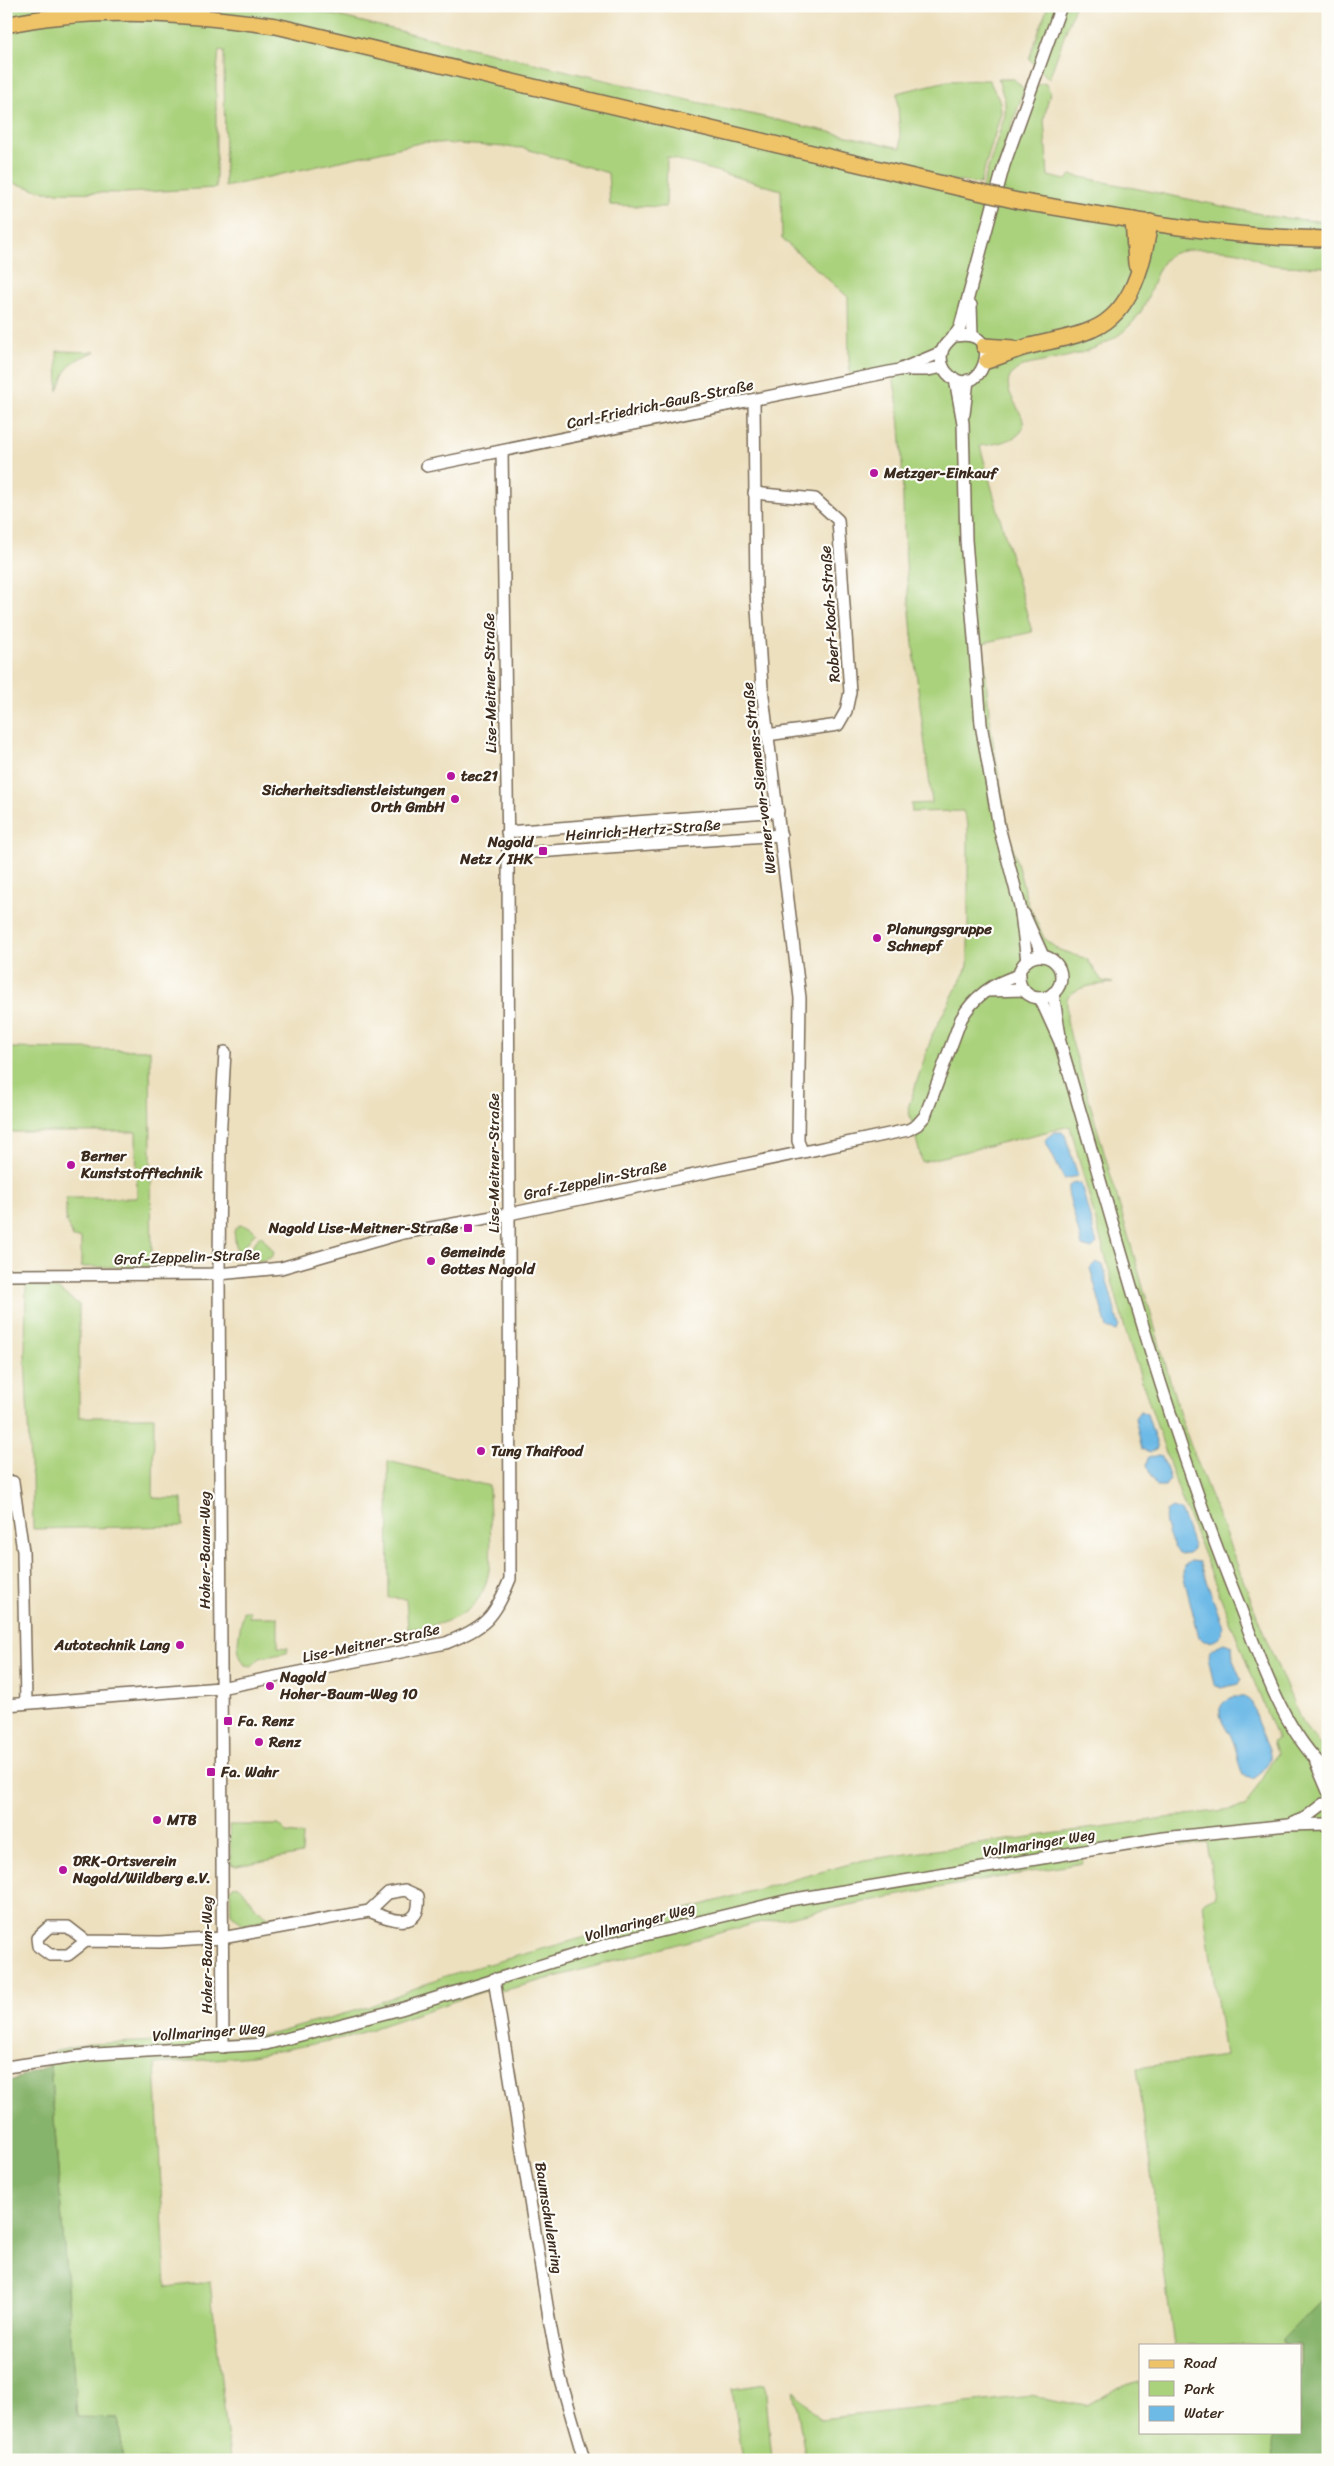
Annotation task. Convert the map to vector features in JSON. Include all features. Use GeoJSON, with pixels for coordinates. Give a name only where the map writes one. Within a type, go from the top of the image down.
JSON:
{"type":"FeatureCollection","features":[{"type":"Feature","properties":{"kind":"main road"},"geometry":{"type":"LineString","coordinates":[[6,25],[55,17],[112,13],[234,20],[276,26],[1018,201],[1133,220],[1251,234],[1328,238]]}},
{"type":"Feature","properties":{"kind":"main road"},"geometry":{"type":"LineString","coordinates":[[1133,220],[1136,278]]}},
{"type":"Feature","properties":{"kind":"main road"},"geometry":{"type":"LineString","coordinates":[[985,354],[1022,348],[1094,329],[1110,318],[1122,306],[1132,290],[1146,246],[1150,222]]}},
{"type":"Feature","properties":{"kind":"street"},"geometry":{"type":"LineString","coordinates":[[970,295],[972,336],[985,354],[980,374],[968,380],[956,379],[943,367],[942,352],[945,345],[956,336],[970,295],[978,253],[1004,165],[1061,6]]}},
{"type":"Feature","properties":{"kind":"street"},"geometry":{"type":"LineString","coordinates":[[956,336],[972,336]]}},
{"type":"Feature","properties":{"kind":"street","name":"Carl-Friedrich-Gauß-Straße"},"geometry":{"type":"LineString","coordinates":[[427,466],[898,370],[942,352]]}},
{"type":"Feature","properties":{"kind":"street","name":"Carl-Friedrich-Gauß-Straße"},"geometry":{"type":"LineString","coordinates":[[898,370],[927,370],[943,367]]}},
{"type":"Feature","properties":{"kind":"street"},"geometry":{"type":"LineString","coordinates":[[956,379],[963,423],[966,540],[982,724],[999,827],[1020,906],[1027,960],[1020,975],[1024,990]]}},
{"type":"Feature","properties":{"kind":"street"},"geometry":{"type":"LineString","coordinates":[[963,423],[968,380]]}},
{"type":"Feature","properties":{"kind":"street","name":"Werner-von-Siemens-Straße"},"geometry":{"type":"LineString","coordinates":[[754,400],[756,592],[767,735],[800,998],[798,1141],[802,1151]]}},
{"type":"Feature","properties":{"kind":"street","name":"Lise-Meitner-Straße"},"geometry":{"type":"LineString","coordinates":[[6,1705],[220,1688],[446,1643],[476,1630],[497,1610],[510,1579],[508,854],[502,451]]}},
{"type":"Feature","properties":{"kind":"street","name":"Robert-Koch-Straße"},"geometry":{"type":"LineString","coordinates":[[754,493],[816,499],[838,520],[850,692],[846,711],[838,725],[767,735]]}},
{"type":"Feature","properties":{"kind":"street","name":"Heinrich-Hertz-Straße"},"geometry":{"type":"LineString","coordinates":[[507,832],[778,811]]}},
{"type":"Feature","properties":{"kind":"street","name":"Heinrich-Hertz-Straße"},"geometry":{"type":"LineString","coordinates":[[508,854],[781,835]]}},
{"type":"Feature","properties":{"kind":"street"},"geometry":{"type":"LineString","coordinates":[[1020,906],[1043,956]]}},
{"type":"Feature","properties":{"kind":"street"},"geometry":{"type":"LineString","coordinates":[[1027,960],[1043,956],[1053,960],[1060,970],[1060,983],[1053,993],[1040,998]]}},
{"type":"Feature","properties":{"kind":"street","name":"Graf-Zeppelin-Straße"},"geometry":{"type":"LineString","coordinates":[[6,1275],[219,1274],[281,1268],[403,1233],[509,1214],[908,1130],[917,1125],[925,1116],[961,1018],[974,1000],[1002,980],[1020,975]]}},
{"type":"Feature","properties":{"kind":"street"},"geometry":{"type":"LineString","coordinates":[[987,991],[1024,990],[1040,998],[1060,1042],[1157,1373],[1222,1563],[1277,1699],[1292,1728],[1313,1757],[1328,1772]]}},
{"type":"Feature","properties":{"kind":"street"},"geometry":{"type":"LineString","coordinates":[[1053,993],[1060,1042]]}},
{"type":"Feature","properties":{"kind":"street","name":"Hoher-Baum-Weg"},"geometry":{"type":"LineString","coordinates":[[223,2047],[219,1274],[220,1140],[225,1052]]}},
{"type":"Feature","properties":{"kind":"street"},"geometry":{"type":"LineString","coordinates":[[13,1482],[22,1551],[26,1702]]}},
{"type":"Feature","properties":{"kind":"street"},"geometry":{"type":"LineString","coordinates":[[1313,1757],[1328,1791]]}},
{"type":"Feature","properties":{"kind":"street"},"geometry":{"type":"LineString","coordinates":[[1325,1800],[1323,1817],[1327,1825]]}},
{"type":"Feature","properties":{"kind":"street","name":"Vollmaringer Weg"},"geometry":{"type":"LineString","coordinates":[[1288,1825],[1306,1818],[1325,1800]]}},
{"type":"Feature","properties":{"kind":"street","name":"Vollmaringer Weg"},"geometry":{"type":"LineString","coordinates":[[6,2067],[26,2062],[96,2054],[266,2044],[401,2009],[616,1942],[789,1900],[1164,1838],[1288,1825],[1327,1825]]}},
{"type":"Feature","properties":{"kind":"street"},"geometry":{"type":"LineString","coordinates":[[86,1941],[160,1942],[222,1938],[370,1911]]}},
{"type":"Feature","properties":{"kind":"street","name":"Baumschulenring"},"geometry":{"type":"LineString","coordinates":[[494,1979],[550,2324],[560,2377],[584,2460]]}},
{"type":"Feature","properties":{"kind":"green space"},"geometry":{"type":"Polygon","coordinates":[[[6,6],[296,6],[688,100],[901,148],[897,93],[947,81],[989,80],[1000,102],[1001,113],[980,184],[892,172],[960,188],[958,199],[977,203],[1005,115],[1005,101],[998,79],[1014,79],[1024,89],[984,212],[979,250],[1037,85],[1045,83],[1050,92],[1044,119],[1048,176],[1066,180],[1071,175],[1275,217],[1328,222],[1328,267],[1270,265],[1242,253],[1223,250],[1186,250],[1172,254],[1162,264],[1140,313],[1117,336],[1103,345],[1088,351],[1023,366],[1011,376],[1009,387],[1023,422],[1021,432],[1008,440],[980,446],[1032,632],[983,643],[990,723],[1007,826],[1028,904],[1044,938],[1057,949],[1087,959],[1102,981],[1113,983],[1082,988],[1067,998],[1067,1021],[1071,1038],[1183,1425],[1268,1644],[1302,1723],[1328,1755],[1328,2460],[806,2460],[794,2390],[820,2419],[1031,2396],[1086,2406],[1124,2385],[1139,2381],[1139,2434],[1302,2434],[1302,2344],[1174,2344],[1137,2068],[1225,2056],[1203,1903],[1215,1896],[1207,1842],[1181,1847],[1181,1842],[1082,1857],[1082,1863],[926,1890],[753,1924],[506,1990],[484,1991],[348,2037],[252,2056],[155,2064],[166,2287],[210,2282],[230,2460],[124,2460],[118,2418],[77,2418],[50,2065],[44,2054],[88,2044],[252,2037],[276,2033],[368,2007],[445,1976],[864,1860],[1245,1807],[1277,1753],[1273,1741],[1277,1739],[1180,1495],[1127,1336],[1070,1126],[922,1162],[908,1108],[933,1033],[968,966],[968,825],[963,811],[912,812],[911,804],[932,803],[907,581],[901,438],[892,372],[851,379],[848,297],[782,239],[781,190],[667,157],[666,207],[610,205],[608,173],[523,148],[424,142],[225,187],[224,51],[219,50],[216,81],[216,188],[125,193],[46,192],[6,181],[6,6]],[[970,298],[960,327],[971,336],[970,298]],[[942,352],[900,370],[943,367],[942,352]]]}},
{"type":"Feature","properties":{"kind":"green space"},"geometry":{"type":"Polygon","coordinates":[[[1048,6],[1075,6],[1049,79],[1029,59],[1048,6]]]}},
{"type":"Feature","properties":{"kind":"green space"},"geometry":{"type":"Polygon","coordinates":[[[57,351],[95,352],[80,358],[70,366],[58,391],[57,351]]]}},
{"type":"Feature","properties":{"kind":"green space"},"geometry":{"type":"Polygon","coordinates":[[[6,1048],[150,1050],[152,1267],[81,1267],[81,1238],[73,1238],[66,1221],[66,1198],[137,1198],[136,1132],[6,1132],[6,1048]]]}},
{"type":"Feature","properties":{"kind":"green space"},"geometry":{"type":"Polygon","coordinates":[[[239,1225],[250,1227],[256,1232],[237,1255],[234,1231],[239,1225]]]}},
{"type":"Feature","properties":{"kind":"green space"},"geometry":{"type":"Polygon","coordinates":[[[261,1235],[274,1252],[273,1256],[258,1261],[242,1258],[261,1235]]]}},
{"type":"Feature","properties":{"kind":"green space"},"geometry":{"type":"Polygon","coordinates":[[[26,1284],[59,1290],[79,1305],[79,1417],[154,1417],[153,1498],[182,1499],[183,1526],[33,1529],[25,1356],[26,1284]]]}},
{"type":"Feature","properties":{"kind":"green space"},"geometry":{"type":"Polygon","coordinates":[[[388,1461],[489,1486],[491,1540],[490,1563],[486,1583],[477,1600],[463,1614],[440,1623],[408,1629],[406,1599],[389,1598],[388,1461]]]}},
{"type":"Feature","properties":{"kind":"green space"},"geometry":{"type":"Polygon","coordinates":[[[243,1611],[250,1611],[249,1617],[278,1617],[278,1647],[288,1648],[287,1653],[260,1658],[252,1666],[245,1665],[241,1659],[238,1646],[243,1611]]]}},
{"type":"Feature","properties":{"kind":"green space"},"geometry":{"type":"Polygon","coordinates":[[[229,1825],[279,1825],[287,1833],[303,1835],[302,1854],[236,1866],[231,1864],[229,1825]]]}},
{"type":"Feature","properties":{"kind":"green space"},"geometry":{"type":"Polygon","coordinates":[[[239,1885],[257,1909],[270,1918],[244,1925],[231,1914],[230,1890],[233,1886],[239,1885]]]}},
{"type":"Feature","properties":{"kind":"green space"},"geometry":{"type":"Polygon","coordinates":[[[50,2065],[77,2417],[118,2418],[124,2460],[6,2460],[6,2083],[50,2065]]]}},
{"type":"Feature","properties":{"kind":"green space"},"geometry":{"type":"Polygon","coordinates":[[[1328,2293],[1328,2460],[1272,2460],[1274,2434],[1302,2434],[1302,2344],[1283,2344],[1283,2339],[1328,2293]]]}},
{"type":"Feature","properties":{"kind":"green space"},"geometry":{"type":"Polygon","coordinates":[[[765,2384],[772,2460],[743,2460],[732,2389],[765,2384]]]}},
{"type":"Feature","properties":{"kind":"water"},"geometry":{"type":"Polygon","coordinates":[[[1054,1132],[1062,1132],[1065,1135],[1078,1176],[1064,1179],[1045,1140],[1054,1132]]]}},
{"type":"Feature","properties":{"kind":"water"},"geometry":{"type":"Polygon","coordinates":[[[1074,1182],[1081,1184],[1097,1244],[1092,1249],[1082,1246],[1068,1192],[1068,1187],[1074,1182]]]}},
{"type":"Feature","properties":{"kind":"water"},"geometry":{"type":"Polygon","coordinates":[[[1096,1262],[1103,1265],[1119,1326],[1116,1331],[1107,1328],[1090,1268],[1096,1262]]]}},
{"type":"Feature","properties":{"kind":"water"},"geometry":{"type":"Polygon","coordinates":[[[1140,1411],[1147,1414],[1157,1445],[1157,1448],[1149,1453],[1142,1449],[1135,1418],[1140,1411]]]}},
{"type":"Feature","properties":{"kind":"water"},"geometry":{"type":"Polygon","coordinates":[[[1158,1455],[1162,1456],[1170,1479],[1165,1486],[1156,1486],[1146,1465],[1148,1458],[1158,1455]]]}},
{"type":"Feature","properties":{"kind":"water"},"geometry":{"type":"Polygon","coordinates":[[[1172,1508],[1181,1511],[1193,1546],[1193,1549],[1188,1553],[1181,1554],[1177,1551],[1169,1535],[1165,1516],[1166,1512],[1172,1508]]]}},
{"type":"Feature","properties":{"kind":"water"},"geometry":{"type":"Polygon","coordinates":[[[1191,1561],[1199,1562],[1223,1626],[1220,1637],[1211,1642],[1199,1637],[1183,1574],[1184,1566],[1191,1561]]]}},
{"type":"Feature","properties":{"kind":"water"},"geometry":{"type":"Polygon","coordinates":[[[1224,1643],[1232,1646],[1233,1660],[1241,1679],[1238,1684],[1221,1688],[1214,1685],[1208,1656],[1211,1649],[1224,1643]]]}},
{"type":"Feature","properties":{"kind":"water"},"geometry":{"type":"Polygon","coordinates":[[[1233,1697],[1245,1697],[1250,1700],[1269,1749],[1270,1760],[1267,1766],[1252,1778],[1243,1775],[1235,1745],[1221,1718],[1221,1706],[1225,1701],[1233,1697]]]}},
{"type":"Feature","properties":{"kind":"place","name":"Metzger-Einkauf"},"geometry":{"type":"Point","coordinates":[874,473]}},
{"type":"Feature","properties":{"kind":"place","name":"tec21"},"geometry":{"type":"Point","coordinates":[451,776]}},
{"type":"Feature","properties":{"kind":"place","name":"Sicherheitsdienstleistungen Orth GmbH"},"geometry":{"type":"Point","coordinates":[455,799]}},
{"type":"Feature","properties":{"kind":"place","name":"Nagold Netz / IHK"},"geometry":{"type":"Point","coordinates":[543,851]}},
{"type":"Feature","properties":{"kind":"place","name":"Planungsgruppe Schnepf"},"geometry":{"type":"Point","coordinates":[877,938]}},
{"type":"Feature","properties":{"kind":"place","name":"Berner Kunststofftechnik"},"geometry":{"type":"Point","coordinates":[71,1165]}},
{"type":"Feature","properties":{"kind":"place","name":"Nagold Lise-Meitner-Straße"},"geometry":{"type":"Point","coordinates":[468,1228]}},
{"type":"Feature","properties":{"kind":"place","name":"Gemeinde Gottes Nagold"},"geometry":{"type":"Point","coordinates":[431,1261]}},
{"type":"Feature","properties":{"kind":"place","name":"Tung Thaifood"},"geometry":{"type":"Point","coordinates":[481,1451]}},
{"type":"Feature","properties":{"kind":"place","name":"Autotechnik Lang"},"geometry":{"type":"Point","coordinates":[180,1645]}},
{"type":"Feature","properties":{"kind":"place","name":"Nagold Hoher-Baum-Weg 10"},"geometry":{"type":"Point","coordinates":[270,1686]}},
{"type":"Feature","properties":{"kind":"place","name":"Fa. Renz"},"geometry":{"type":"Point","coordinates":[228,1721]}},
{"type":"Feature","properties":{"kind":"place","name":"Renz"},"geometry":{"type":"Point","coordinates":[259,1742]}},
{"type":"Feature","properties":{"kind":"place","name":"Fa. Wahr"},"geometry":{"type":"Point","coordinates":[211,1772]}},
{"type":"Feature","properties":{"kind":"place","name":"MTB"},"geometry":{"type":"Point","coordinates":[157,1820]}},
{"type":"Feature","properties":{"kind":"place","name":"DRK-Ortsverein Nagold/Wildberg e.V."},"geometry":{"type":"Point","coordinates":[63,1870]}}]}
